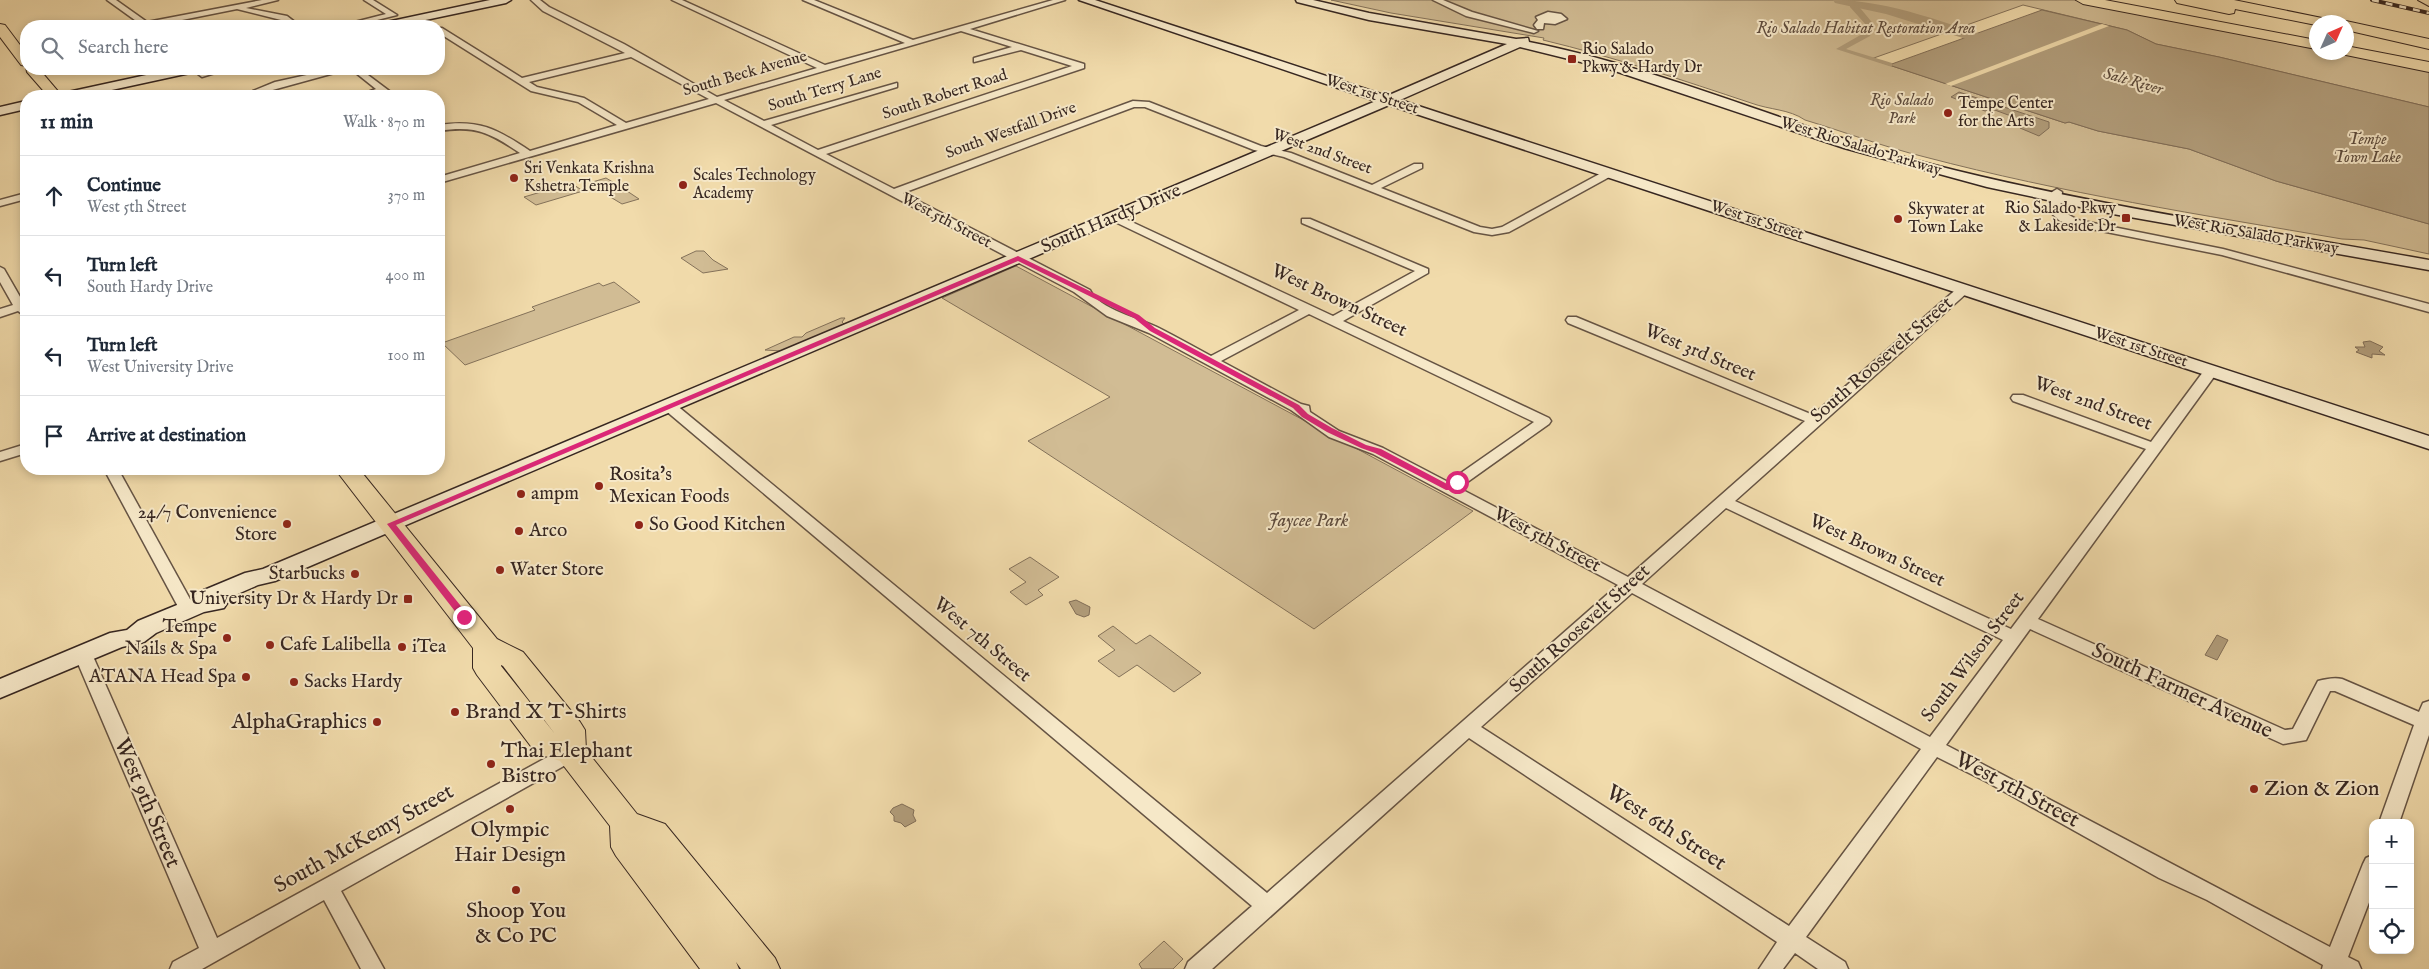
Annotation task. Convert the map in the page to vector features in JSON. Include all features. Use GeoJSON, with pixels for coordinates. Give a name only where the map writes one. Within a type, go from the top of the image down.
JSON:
{"type":"FeatureCollection","features":[{"type":"Feature","properties":{"kind":"highway"},"geometry":{"type":"LineString","coordinates":[[2083,0],[2309,44]]}},
{"type":"Feature","properties":{"kind":"highway"},"geometry":{"type":"LineString","coordinates":[[2142,0],[2309,36]]}},
{"type":"Feature","properties":{"kind":"highway"},"geometry":{"type":"LineString","coordinates":[[2182,0],[2309,27]]}},
{"type":"Feature","properties":{"kind":"highway"},"geometry":{"type":"LineString","coordinates":[[2211,0],[2309,19]]}},
{"type":"Feature","properties":{"kind":"highway"},"geometry":{"type":"LineString","coordinates":[[2234,0],[2309,16]]}},
{"type":"Feature","properties":{"kind":"highway"},"geometry":{"type":"LineString","coordinates":[[2354,28],[2429,44]]}},
{"type":"Feature","properties":{"kind":"highway"},"geometry":{"type":"LineString","coordinates":[[2354,37],[2429,52]]}},
{"type":"Feature","properties":{"kind":"highway"},"geometry":{"type":"LineString","coordinates":[[2354,46],[2429,62]]}},
{"type":"Feature","properties":{"kind":"highway"},"geometry":{"type":"LineString","coordinates":[[2354,53],[2429,67]]}},
{"type":"Feature","properties":{"kind":"main road"},"geometry":{"type":"LineString","coordinates":[[2424,0],[2429,2]]}},
{"type":"Feature","properties":{"kind":"main road"},"geometry":{"type":"LineString","coordinates":[[0,28],[20,47]]}},
{"type":"Feature","properties":{"kind":"main road"},"geometry":{"type":"LineString","coordinates":[[37,75],[49,90]]}},
{"type":"Feature","properties":{"kind":"main road"},"geometry":{"type":"LineString","coordinates":[[352,475],[487,646],[487,668],[547,745],[571,753],[626,823],[654,833],[762,969]]}},
{"type":"Feature","properties":{"kind":"main road"},"geometry":{"type":"LineString","coordinates":[[626,823],[627,847],[721,969]]}},
{"type":"Feature","properties":{"kind":"street"},"geometry":{"type":"LineString","coordinates":[[111,0],[136,20]]}},
{"type":"Feature","properties":{"kind":"street"},"geometry":{"type":"LineString","coordinates":[[226,0],[237,7],[287,20]]}},
{"type":"Feature","properties":{"kind":"street"},"geometry":{"type":"LineString","coordinates":[[173,20],[274,0]]}},
{"type":"Feature","properties":{"kind":"street"},"geometry":{"type":"LineString","coordinates":[[372,1],[390,0]]}},
{"type":"Feature","properties":{"kind":"street"},"geometry":{"type":"LineString","coordinates":[[411,20],[506,0]]}},
{"type":"Feature","properties":{"kind":"street","name":"West 5th Street"},"geometry":{"type":"LineString","coordinates":[[535,0],[544,8],[612,42],[1078,290],[1104,309],[1128,321],[1153,330],[1211,361],[1296,407],[1305,415],[1330,430],[1364,447],[1378,451],[1449,488],[1848,700],[1886,723],[1933,745],[2166,872],[2214,894],[2339,966],[2364,969]]}},
{"type":"Feature","properties":{"kind":"street","name":"West 5th Street"},"geometry":{"type":"LineString","coordinates":[[545,0],[554,12]]}},
{"type":"Feature","properties":{"kind":"street"},"geometry":{"type":"LineString","coordinates":[[676,0],[824,68]]}},
{"type":"Feature","properties":{"kind":"street"},"geometry":{"type":"LineString","coordinates":[[807,0],[912,43]]}},
{"type":"Feature","properties":{"kind":"street","name":"South Beck Avenue"},"geometry":{"type":"LineString","coordinates":[[445,178],[1061,0]]}},
{"type":"Feature","properties":{"kind":"street","name":"West 1st Street"},"geometry":{"type":"LineString","coordinates":[[1084,0],[2429,443]]}},
{"type":"Feature","properties":{"kind":"street","name":"West Rio Salado Parkway"},"geometry":{"type":"LineString","coordinates":[[1301,0],[1362,16],[1522,41]]}},
{"type":"Feature","properties":{"kind":"street","name":"West Rio Salado Parkway"},"geometry":{"type":"LineString","coordinates":[[1317,0],[1378,14],[1522,41],[1621,69],[1845,144],[1936,170],[2056,195],[2429,265]]}},
{"type":"Feature","properties":{"kind":"street"},"geometry":{"type":"LineString","coordinates":[[1438,0],[1475,16],[1539,26]]}},
{"type":"Feature","properties":{"kind":"street"},"geometry":{"type":"LineString","coordinates":[[370,20],[393,15],[372,1]]}},
{"type":"Feature","properties":{"kind":"street","name":"South Hardy Drive"},"geometry":{"type":"LineString","coordinates":[[0,689],[119,639],[126,639],[144,631],[148,627],[195,607],[208,605],[258,583],[262,578],[1116,218],[1522,41],[1539,26],[1554,22]]}},
{"type":"Feature","properties":{"kind":"street"},"geometry":{"type":"LineString","coordinates":[[962,29],[1022,47]]}},
{"type":"Feature","properties":{"kind":"street"},"geometry":{"type":"LineString","coordinates":[[445,34],[534,89],[581,100],[625,126]]}},
{"type":"Feature","properties":{"kind":"street"},"geometry":{"type":"LineString","coordinates":[[977,60],[1022,47]]}},
{"type":"Feature","properties":{"kind":"street","name":"South Robert Road"},"geometry":{"type":"LineString","coordinates":[[819,153],[1081,66],[1022,47]]}},
{"type":"Feature","properties":{"kind":"street"},"geometry":{"type":"LineString","coordinates":[[521,81],[630,52]]}},
{"type":"Feature","properties":{"kind":"street"},"geometry":{"type":"LineString","coordinates":[[99,90],[176,75]]}},
{"type":"Feature","properties":{"kind":"street"},"geometry":{"type":"LineString","coordinates":[[261,90],[318,75]]}},
{"type":"Feature","properties":{"kind":"street"},"geometry":{"type":"LineString","coordinates":[[363,75],[382,90]]}},
{"type":"Feature","properties":{"kind":"street","name":"South Terry Lane"},"geometry":{"type":"LineString","coordinates":[[765,124],[894,85]]}},
{"type":"Feature","properties":{"kind":"street","name":"West 2nd Street"},"geometry":{"type":"LineString","coordinates":[[1140,104],[1271,151],[1478,230],[1492,232],[1504,230],[1609,173]]}},
{"type":"Feature","properties":{"kind":"street","name":"South Westfall Drive"},"geometry":{"type":"LineString","coordinates":[[893,193],[1113,111],[1140,104]]}},
{"type":"Feature","properties":{"kind":"street"},"geometry":{"type":"LineString","coordinates":[[0,111],[20,107]]}},
{"type":"Feature","properties":{"kind":"street"},"geometry":{"type":"LineString","coordinates":[[445,127],[474,125],[489,128],[528,154]]}},
{"type":"Feature","properties":{"kind":"street"},"geometry":{"type":"LineString","coordinates":[[1372,189],[1418,166]]}},
{"type":"Feature","properties":{"kind":"street"},"geometry":{"type":"LineString","coordinates":[[2056,195],[2054,211],[2064,219],[2075,223],[2222,252],[2429,308]]}},
{"type":"Feature","properties":{"kind":"street","name":"West Rio Salado Parkway"},"geometry":{"type":"LineString","coordinates":[[2056,195],[2429,259]]}},
{"type":"Feature","properties":{"kind":"street"},"geometry":{"type":"LineString","coordinates":[[0,203],[20,198]]}},
{"type":"Feature","properties":{"kind":"street","name":"West Brown Street"},"geometry":{"type":"LineString","coordinates":[[1116,218],[1544,421],[1449,488]]}},
{"type":"Feature","properties":{"kind":"street"},"geometry":{"type":"LineString","coordinates":[[1306,221],[1424,271],[1334,321]]}},
{"type":"Feature","properties":{"kind":"street"},"geometry":{"type":"LineString","coordinates":[[0,271],[20,302]]}},
{"type":"Feature","properties":{"kind":"street","name":"South Roosevelt Street"},"geometry":{"type":"LineString","coordinates":[[1196,969],[1964,289]]}},
{"type":"Feature","properties":{"kind":"street"},"geometry":{"type":"LineString","coordinates":[[0,312],[20,309]]}},
{"type":"Feature","properties":{"kind":"street"},"geometry":{"type":"LineString","coordinates":[[1211,361],[1310,309]]}},
{"type":"Feature","properties":{"kind":"street","name":"West 3rd Street"},"geometry":{"type":"LineString","coordinates":[[1572,320],[1814,420]]}},
{"type":"Feature","properties":{"kind":"street","name":"South Wilson Street"},"geometry":{"type":"LineString","coordinates":[[1770,969],[1933,745],[2211,371]]}},
{"type":"Feature","properties":{"kind":"street","name":"West 2nd Street"},"geometry":{"type":"LineString","coordinates":[[2018,398],[2154,448]]}},
{"type":"Feature","properties":{"kind":"street","name":"West 7th Street"},"geometry":{"type":"LineString","coordinates":[[670,407],[1268,906]]}},
{"type":"Feature","properties":{"kind":"street"},"geometry":{"type":"LineString","coordinates":[[0,457],[20,450]]}},
{"type":"Feature","properties":{"kind":"street"},"geometry":{"type":"LineString","coordinates":[[115,475],[195,607]]}},
{"type":"Feature","properties":{"kind":"street","name":"West Brown Street"},"geometry":{"type":"LineString","coordinates":[[1723,501],[2014,638]]}},
{"type":"Feature","properties":{"kind":"street","name":"South Farmer Avenue"},"geometry":{"type":"LineString","coordinates":[[2027,620],[2283,737],[2299,735],[2324,686],[2336,684],[2427,715],[2389,819]]}},
{"type":"Feature","properties":{"kind":"street","name":"West 9th Street"},"geometry":{"type":"LineString","coordinates":[[82,654],[212,952]]}},
{"type":"Feature","properties":{"kind":"street","name":"West 6th Street"},"geometry":{"type":"LineString","coordinates":[[1468,728],[1837,969]]}},
{"type":"Feature","properties":{"kind":"street","name":"South McKemy Street"},"geometry":{"type":"LineString","coordinates":[[181,969],[571,753]]}},
{"type":"Feature","properties":{"kind":"street"},"geometry":{"type":"LineString","coordinates":[[2339,966],[2369,876]]}},
{"type":"Feature","properties":{"kind":"street"},"geometry":{"type":"LineString","coordinates":[[328,887],[373,969]]}},
{"type":"Feature","properties":{"kind":"green space","name":"Rio Salado Park"},"geometry":{"type":"Polygon","coordinates":[[[1331,0],[2074,0],[2309,47],[2309,60],[2354,60],[2354,56],[2429,70],[2429,107],[2156,44],[2127,30],[2023,5],[1871,59],[2065,123],[2069,122],[2098,131],[2189,149],[2276,181],[2429,224],[2429,254],[2364,240],[2342,239],[2237,221],[2028,182],[1895,149],[1805,120],[1799,116],[1758,105],[1622,61],[1543,40],[1544,38],[1391,13],[1331,0]]]}},
{"type":"Feature","properties":{"kind":"green space"},"geometry":{"type":"Polygon","coordinates":[[[606,178],[621,187],[604,192],[589,183],[606,178]]]}},
{"type":"Feature","properties":{"kind":"green space"},"geometry":{"type":"Polygon","coordinates":[[[571,183],[583,191],[536,205],[524,197],[571,183]]]}},
{"type":"Feature","properties":{"kind":"green space"},"geometry":{"type":"Polygon","coordinates":[[[624,189],[639,199],[622,204],[607,195],[624,189]]]}},
{"type":"Feature","properties":{"kind":"green space"},"geometry":{"type":"Polygon","coordinates":[[[696,251],[704,251],[713,260],[728,269],[703,273],[681,258],[696,251]]]}},
{"type":"Feature","properties":{"kind":"green space","name":"Jaycee Park"},"geometry":{"type":"Polygon","coordinates":[[[1016,266],[1473,511],[1314,629],[1028,441],[1110,397],[942,298],[1016,266]]]}},
{"type":"Feature","properties":{"kind":"green space"},"geometry":{"type":"Polygon","coordinates":[[[614,282],[640,302],[465,365],[445,346],[445,342],[535,310],[532,307],[599,283],[603,286],[614,282]]]}},
{"type":"Feature","properties":{"kind":"green space"},"geometry":{"type":"Polygon","coordinates":[[[845,318],[842,322],[845,325],[782,351],[765,350],[794,337],[802,337],[806,333],[845,318]]]}},
{"type":"Feature","properties":{"kind":"green space"},"geometry":{"type":"Polygon","coordinates":[[[1030,557],[1059,577],[1038,590],[1043,595],[1026,605],[1010,592],[1026,582],[1009,569],[1030,557]]]}},
{"type":"Feature","properties":{"kind":"green space"},"geometry":{"type":"Polygon","coordinates":[[[1113,626],[1136,644],[1150,635],[1201,673],[1174,692],[1137,665],[1119,677],[1098,661],[1115,650],[1098,636],[1113,626]]]}},
{"type":"Feature","properties":{"kind":"green space"},"geometry":{"type":"Polygon","coordinates":[[[1164,941],[1183,959],[1173,969],[1142,969],[1139,964],[1164,941]]]}},
{"type":"Feature","properties":{"kind":"water","name":"Tempe Town Lake"},"geometry":{"type":"Polygon","coordinates":[[[2042,10],[2127,30],[2156,44],[2429,107],[2429,224],[2276,181],[2189,149],[2098,131],[2069,122],[2065,123],[1889,65],[2042,10]]]}},
{"type":"Feature","properties":{"kind":"water"},"geometry":{"type":"Polygon","coordinates":[[[1959,92],[2049,122],[2049,128],[2039,136],[2020,128],[2023,127],[2017,124],[2019,119],[1992,109],[1985,111],[1951,97],[1959,92]]]}},
{"type":"Feature","properties":{"kind":"water"},"geometry":{"type":"Polygon","coordinates":[[[2370,341],[2383,347],[2379,351],[2385,355],[2372,354],[2372,358],[2356,352],[2359,350],[2355,347],[2365,347],[2363,342],[2370,341]]]}},
{"type":"Feature","properties":{"kind":"water"},"geometry":{"type":"Polygon","coordinates":[[[1076,600],[1090,607],[1089,615],[1084,617],[1076,614],[1069,602],[1076,600]]]}},
{"type":"Feature","properties":{"kind":"water"},"geometry":{"type":"Polygon","coordinates":[[[2217,635],[2228,640],[2217,660],[2205,655],[2217,635]]]}},
{"type":"Feature","properties":{"kind":"water"},"geometry":{"type":"Polygon","coordinates":[[[902,804],[914,810],[913,815],[916,821],[905,827],[901,823],[894,821],[894,816],[890,812],[893,808],[902,804]]]}},
{"type":"Feature","properties":{"kind":"pier"},"geometry":{"type":"Polygon","coordinates":[[[2102,24],[2109,26],[1951,86],[1945,84],[2102,24]]]}},
{"type":"Feature","properties":{"kind":"waterway","name":"Salt River"},"geometry":{"type":"LineString","coordinates":[[1839,0],[1889,11],[2000,45]]}},
{"type":"Feature","properties":{"kind":"waterway"},"geometry":{"type":"LineString","coordinates":[[1853,5],[1871,26],[1867,34],[1840,49],[1889,65]]}},
{"type":"Feature","properties":{"kind":"railway"},"geometry":{"type":"LineString","coordinates":[[2372,0],[2429,13]]}},
{"type":"Feature","properties":{"kind":"place","name":"Rio Salado Pkwy & Hardy Dr"},"geometry":{"type":"Point","coordinates":[1572,59]}},
{"type":"Feature","properties":{"kind":"place","name":"Tempe Center for the Arts"},"geometry":{"type":"Point","coordinates":[1948,113]}},
{"type":"Feature","properties":{"kind":"place","name":"Sri Venkata Krishna Kshetra Temple"},"geometry":{"type":"Point","coordinates":[514,178]}},
{"type":"Feature","properties":{"kind":"place","name":"Scales Technology Academy"},"geometry":{"type":"Point","coordinates":[683,185]}},
{"type":"Feature","properties":{"kind":"place","name":"Rio Salado Pkwy & Lakeside Dr"},"geometry":{"type":"Point","coordinates":[2126,218]}},
{"type":"Feature","properties":{"kind":"place","name":"Skywater at Town Lake"},"geometry":{"type":"Point","coordinates":[1898,219]}},
{"type":"Feature","properties":{"kind":"place","name":"Rosita's Mexican Foods"},"geometry":{"type":"Point","coordinates":[599,486]}},
{"type":"Feature","properties":{"kind":"place","name":"ampm"},"geometry":{"type":"Point","coordinates":[521,494]}},
{"type":"Feature","properties":{"kind":"place","name":"24/7 Convenience Store"},"geometry":{"type":"Point","coordinates":[287,524]}},
{"type":"Feature","properties":{"kind":"place","name":"So Good Kitchen"},"geometry":{"type":"Point","coordinates":[639,525]}},
{"type":"Feature","properties":{"kind":"place","name":"Arco"},"geometry":{"type":"Point","coordinates":[519,531]}},
{"type":"Feature","properties":{"kind":"place","name":"Water Store"},"geometry":{"type":"Point","coordinates":[500,570]}},
{"type":"Feature","properties":{"kind":"place","name":"Starbucks"},"geometry":{"type":"Point","coordinates":[355,574]}},
{"type":"Feature","properties":{"kind":"place","name":"University Dr & Hardy Dr"},"geometry":{"type":"Point","coordinates":[408,599]}},
{"type":"Feature","properties":{"kind":"place","name":"Tempe Nails & Spa"},"geometry":{"type":"Point","coordinates":[227,638]}},
{"type":"Feature","properties":{"kind":"place","name":"Cafe Lalibella"},"geometry":{"type":"Point","coordinates":[270,645]}},
{"type":"Feature","properties":{"kind":"place","name":"iTea"},"geometry":{"type":"Point","coordinates":[402,647]}},
{"type":"Feature","properties":{"kind":"place","name":"ATANA Head Spa"},"geometry":{"type":"Point","coordinates":[246,677]}},
{"type":"Feature","properties":{"kind":"place","name":"Sacks Hardy"},"geometry":{"type":"Point","coordinates":[294,682]}},
{"type":"Feature","properties":{"kind":"place","name":"Brand X T-Shirts"},"geometry":{"type":"Point","coordinates":[455,712]}},
{"type":"Feature","properties":{"kind":"place","name":"AlphaGraphics"},"geometry":{"type":"Point","coordinates":[377,722]}},
{"type":"Feature","properties":{"kind":"place","name":"Thai Elephant Bistro"},"geometry":{"type":"Point","coordinates":[491,764]}},
{"type":"Feature","properties":{"kind":"place","name":"Zion & Zion"},"geometry":{"type":"Point","coordinates":[2254,789]}},
{"type":"Feature","properties":{"kind":"place","name":"Olympic Hair Design"},"geometry":{"type":"Point","coordinates":[510,809]}},
{"type":"Feature","properties":{"kind":"place","name":"Shoop You & Co PC"},"geometry":{"type":"Point","coordinates":[516,890]}},
{"type":"Feature","properties":{"kind":"route"},"geometry":{"type":"LineString","coordinates":[[464,617],[391,524],[1018,258],[1078,290],[1102,299],[1136,317],[1153,330],[1296,407],[1305,415],[1330,430],[1364,447],[1378,451],[1449,488],[1457,482]]}},
{"type":"Feature","properties":{"kind":"park label","name":"Rio Salado Habitat Restoration Area"},"geometry":{"type":"Point","coordinates":[1866,29]}}]}
